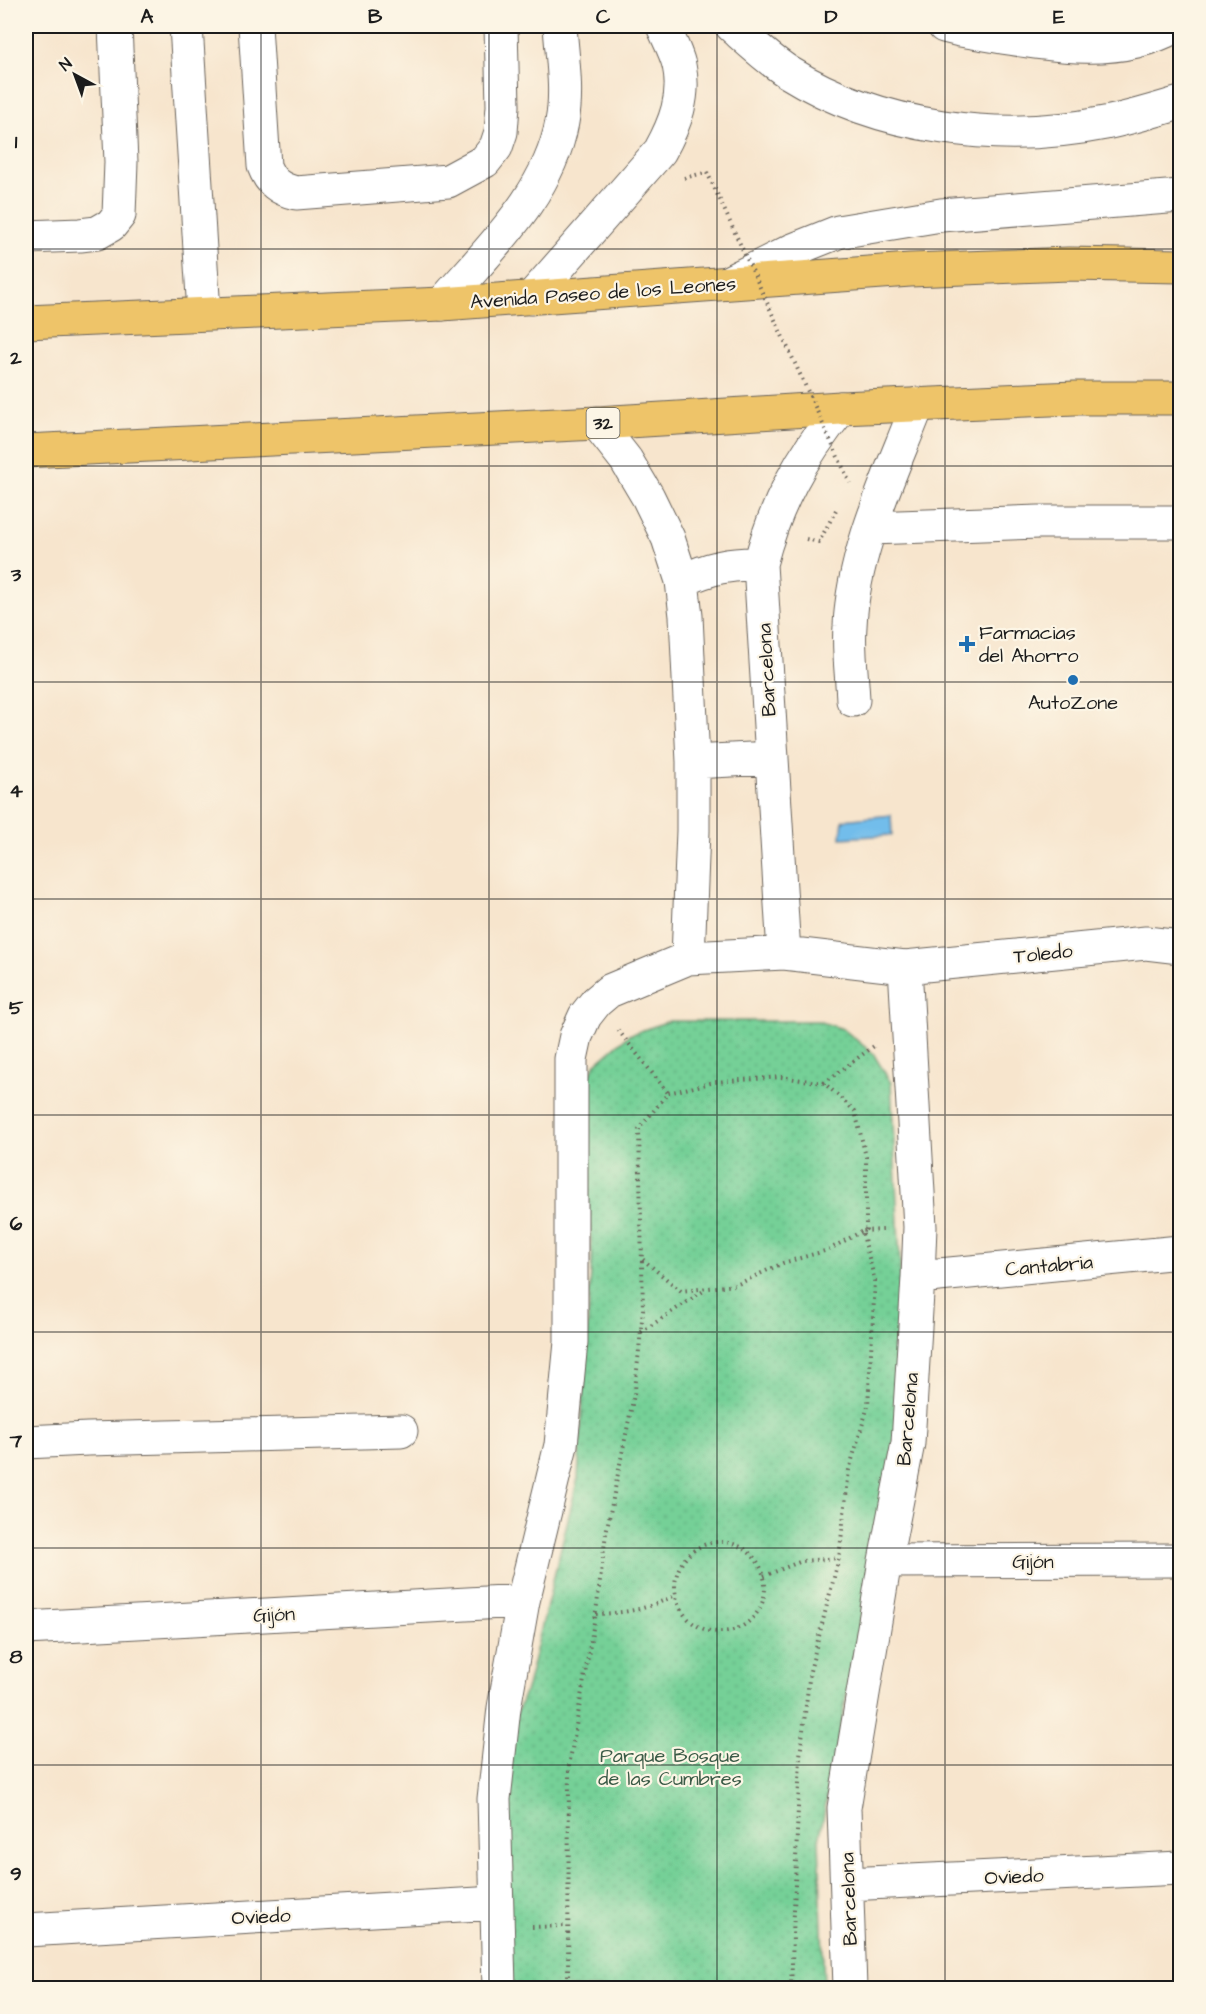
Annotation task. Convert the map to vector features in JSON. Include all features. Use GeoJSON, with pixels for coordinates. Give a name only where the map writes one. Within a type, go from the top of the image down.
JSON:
{"type":"FeatureCollection","features":[{"type":"Feature","properties":{"kind":"main road","name":"Avenida Paseo de los Leones"},"geometry":{"type":"LineString","coordinates":[[26,322],[442,304],[910,270],[1069,264],[1180,266]]}},
{"type":"Feature","properties":{"kind":"main road","name":"32"},"geometry":{"type":"LineString","coordinates":[[26,451],[597,423],[918,404],[1075,398],[1180,398]]}},
{"type":"Feature","properties":{"kind":"street"},"geometry":{"type":"LineString","coordinates":[[26,237],[97,232],[111,225],[119,215],[121,162],[116,26]]}},
{"type":"Feature","properties":{"kind":"street"},"geometry":{"type":"LineString","coordinates":[[186,26],[204,313]]}},
{"type":"Feature","properties":{"kind":"street"},"geometry":{"type":"LineString","coordinates":[[255,26],[264,166],[268,177],[275,185],[296,193],[448,181],[484,161],[496,147],[501,132],[501,26]]}},
{"type":"Feature","properties":{"kind":"street"},"geometry":{"type":"LineString","coordinates":[[442,304],[524,208],[540,184],[556,152],[563,120],[564,85],[560,26]]}},
{"type":"Feature","properties":{"kind":"street"},"geometry":{"type":"LineString","coordinates":[[531,298],[660,151],[674,125],[681,95],[679,64],[663,26]]}},
{"type":"Feature","properties":{"kind":"street"},"geometry":{"type":"LineString","coordinates":[[732,26],[788,71],[833,95],[871,110],[927,126],[979,132],[1046,131],[1105,123],[1180,104]]}},
{"type":"Feature","properties":{"kind":"street"},"geometry":{"type":"LineString","coordinates":[[944,26],[1065,46],[1093,46],[1138,41],[1175,26]]}},
{"type":"Feature","properties":{"kind":"street"},"geometry":{"type":"LineString","coordinates":[[729,282],[793,249],[838,232],[941,215],[1180,196]]}},
{"type":"Feature","properties":{"kind":"street"},"geometry":{"type":"LineString","coordinates":[[853,699],[850,627],[855,582],[871,528],[918,404]]}},
{"type":"Feature","properties":{"kind":"street","name":"Barcelona"},"geometry":{"type":"LineString","coordinates":[[784,953],[770,758],[760,564],[769,531],[795,471],[819,435],[841,408]]}},
{"type":"Feature","properties":{"kind":"street"},"geometry":{"type":"LineString","coordinates":[[597,423],[626,460],[648,497],[668,538],[682,581],[693,762],[688,958]]}},
{"type":"Feature","properties":{"kind":"street"},"geometry":{"type":"LineString","coordinates":[[871,528],[1039,522],[1180,522]]}},
{"type":"Feature","properties":{"kind":"street"},"geometry":{"type":"LineString","coordinates":[[682,581],[719,566],[739,563],[760,564]]}},
{"type":"Feature","properties":{"kind":"street"},"geometry":{"type":"LineString","coordinates":[[693,762],[770,758]]}},
{"type":"Feature","properties":{"kind":"street","name":"Toledo"},"geometry":{"type":"LineString","coordinates":[[905,967],[1146,943],[1180,947]]}},
{"type":"Feature","properties":{"kind":"street"},"geometry":{"type":"LineString","coordinates":[[499,1989],[494,1799],[504,1708],[523,1601],[561,1445],[571,1342],[571,1059],[576,1036],[585,1016],[609,991],[688,958],[784,953],[905,967]]}},
{"type":"Feature","properties":{"kind":"street","name":"Barcelona"},"geometry":{"type":"LineString","coordinates":[[850,1989],[844,1808],[885,1561],[908,1443],[918,1277],[920,1227],[910,1019],[905,967]]}},
{"type":"Feature","properties":{"kind":"street","name":"Cantabria"},"geometry":{"type":"LineString","coordinates":[[918,1277],[1180,1252]]}},
{"type":"Feature","properties":{"kind":"street"},"geometry":{"type":"LineString","coordinates":[[26,1442],[401,1431]]}},
{"type":"Feature","properties":{"kind":"street","name":"Gijón"},"geometry":{"type":"LineString","coordinates":[[885,1561],[1180,1560]]}},
{"type":"Feature","properties":{"kind":"street","name":"Gijón"},"geometry":{"type":"LineString","coordinates":[[26,1628],[523,1601]]}},
{"type":"Feature","properties":{"kind":"street","name":"Oviedo"},"geometry":{"type":"LineString","coordinates":[[848,1884],[1180,1868]]}},
{"type":"Feature","properties":{"kind":"street","name":"Oviedo"},"geometry":{"type":"LineString","coordinates":[[26,1930],[496,1903]]}},
{"type":"Feature","properties":{"kind":"path"},"geometry":{"type":"LineString","coordinates":[[707,172],[850,483],[844,493]]}},
{"type":"Feature","properties":{"kind":"path"},"geometry":{"type":"LineString","coordinates":[[819,542],[839,503]]}},
{"type":"Feature","properties":{"kind":"path"},"geometry":{"type":"LineString","coordinates":[[596,1002],[668,1093]]}},
{"type":"Feature","properties":{"kind":"path"},"geometry":{"type":"LineString","coordinates":[[824,1083],[910,1019]]}},
{"type":"Feature","properties":{"kind":"path"},"geometry":{"type":"LineString","coordinates":[[568,1989],[569,1766],[595,1614],[606,1533],[635,1390],[643,1310],[641,1258],[639,1129],[668,1093],[715,1082],[781,1077],[824,1083],[855,1111],[866,1157],[866,1229],[828,1250],[783,1263],[736,1285],[681,1291],[641,1258]]}},
{"type":"Feature","properties":{"kind":"path"},"geometry":{"type":"LineString","coordinates":[[791,1989],[800,1756],[810,1671],[839,1558],[849,1470],[868,1406],[875,1281],[862,1231]]}},
{"type":"Feature","properties":{"kind":"path"},"geometry":{"type":"LineString","coordinates":[[641,1332],[708,1288]]}},
{"type":"Feature","properties":{"kind":"path"},"geometry":{"type":"LineString","coordinates":[[718,1542],[733,1544],[747,1551],[758,1562],[764,1576],[765,1592],[761,1607],[752,1620],[738,1629],[723,1632],[708,1631],[696,1626],[686,1618],[675,1595],[678,1570],[685,1559],[694,1550],[718,1542]]}},
{"type":"Feature","properties":{"kind":"path"},"geometry":{"type":"LineString","coordinates":[[764,1576],[802,1562],[839,1558]]}},
{"type":"Feature","properties":{"kind":"path"},"geometry":{"type":"LineString","coordinates":[[595,1614],[655,1606],[675,1595]]}},
{"type":"Feature","properties":{"kind":"green space","name":"Parque Bosque de las Cumbres"},"geometry":{"type":"Polygon","coordinates":[[[669,1021],[818,1021],[843,1029],[865,1047],[874,1055],[891,1083],[906,1382],[819,1840],[824,1988],[511,1988],[503,1796],[514,1720],[527,1687],[578,1478],[592,1255],[580,1097],[595,1064],[629,1035],[669,1021]]]}},
{"type":"Feature","properties":{"kind":"water"},"geometry":{"type":"Polygon","coordinates":[[[891,815],[892,835],[841,838],[843,820],[891,815]]]}},
{"type":"Feature","properties":{"kind":"place","name":"Farmacias del Ahorro"},"geometry":{"type":"Point","coordinates":[967,644]}},
{"type":"Feature","properties":{"kind":"place","name":"AutoZone"},"geometry":{"type":"Point","coordinates":[1073,680]}}]}
